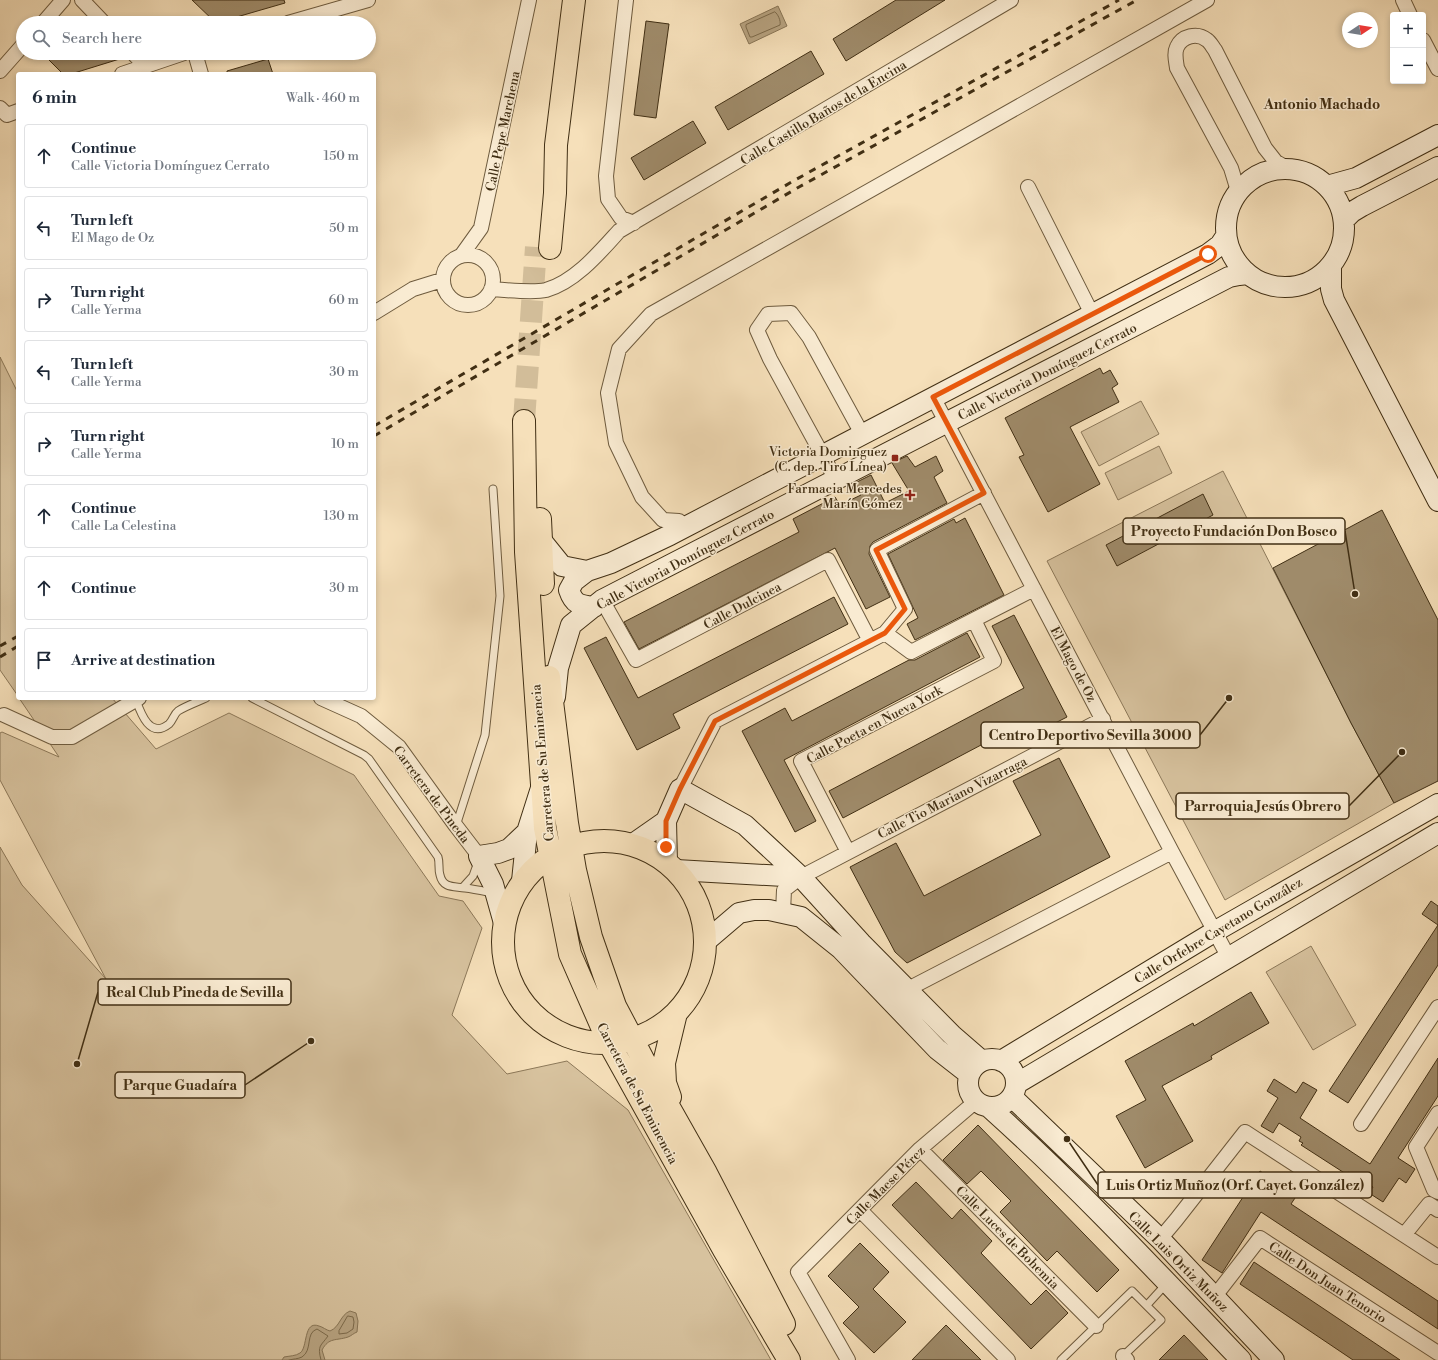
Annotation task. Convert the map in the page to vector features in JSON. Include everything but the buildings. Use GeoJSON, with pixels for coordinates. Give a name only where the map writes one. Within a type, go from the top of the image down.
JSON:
{"type":"FeatureCollection","features":[{"type":"Feature","properties":{"kind":"main road"},"geometry":{"type":"LineString","coordinates":[[543,248],[555,193],[556,145],[574,0]]}},
{"type":"Feature","properties":{"kind":"main road","name":"Carretera de Su Eminencia"},"geometry":{"type":"LineString","coordinates":[[789,1360],[724,1250],[608,1043],[570,954],[545,828],[526,552],[530,419],[541,540],[549,685],[571,848],[591,937],[615,1006],[706,1173],[802,1360]]}},
{"type":"Feature","properties":{"kind":"main road"},"geometry":{"type":"LineString","coordinates":[[569,1037],[596,1043],[608,1043],[653,1031],[676,1012],[692,992],[702,968],[705,942],[702,916],[692,891],[672,866],[656,854],[633,844],[610,840],[586,841],[551,859],[540,862],[521,883],[511,901],[504,923],[503,952],[510,979],[524,1004],[544,1024],[569,1037],[627,1076]]}},
{"type":"Feature","properties":{"kind":"main road"},"geometry":{"type":"LineString","coordinates":[[676,1012],[664,1062],[665,1083],[677,1121]]}},
{"type":"Feature","properties":{"kind":"street"},"geometry":{"type":"LineString","coordinates":[[49,16],[63,0]]}},
{"type":"Feature","properties":{"kind":"street"},"geometry":{"type":"LineString","coordinates":[[82,0],[97,16]]}},
{"type":"Feature","properties":{"kind":"street"},"geometry":{"type":"LineString","coordinates":[[312,16],[368,0]]}},
{"type":"Feature","properties":{"kind":"street","name":"Calle Pepe Marchena"},"geometry":{"type":"LineString","coordinates":[[461,256],[482,228],[529,0]]}},
{"type":"Feature","properties":{"kind":"street"},"geometry":{"type":"LineString","coordinates":[[626,0],[606,176],[608,199],[621,218],[634,223]]}},
{"type":"Feature","properties":{"kind":"street","name":"Calle Castillo Baños de la Encina"},"geometry":{"type":"LineString","coordinates":[[491,289],[517,291],[546,290],[573,278],[619,231],[1011,0]]}},
{"type":"Feature","properties":{"kind":"street"},"geometry":{"type":"LineString","coordinates":[[679,521],[663,520],[642,497],[616,443],[608,393],[619,349],[651,314],[1207,0]]}},
{"type":"Feature","properties":{"kind":"street"},"geometry":{"type":"LineString","coordinates":[[1403,0],[1409,12]]}},
{"type":"Feature","properties":{"kind":"street"},"geometry":{"type":"LineString","coordinates":[[1238,192],[1231,168],[1177,68],[1175,58],[1177,47],[1182,40],[1190,36],[1198,35],[1206,39],[1215,50],[1265,148],[1276,162],[1288,168],[1302,171],[1315,177],[1327,186],[1338,202],[1344,220],[1344,236],[1339,252],[1331,265],[1317,278],[1300,286]]}},
{"type":"Feature","properties":{"kind":"street"},"geometry":{"type":"LineString","coordinates":[[1426,46],[1438,69]]}},
{"type":"Feature","properties":{"kind":"street"},"geometry":{"type":"LineString","coordinates":[[0,71],[16,53]]}},
{"type":"Feature","properties":{"kind":"street"},"geometry":{"type":"LineString","coordinates":[[139,60],[145,66]]}},
{"type":"Feature","properties":{"kind":"street"},"geometry":{"type":"LineString","coordinates":[[128,72],[163,60]]}},
{"type":"Feature","properties":{"kind":"street"},"geometry":{"type":"LineString","coordinates":[[197,60],[200,72]]}},
{"type":"Feature","properties":{"kind":"street"},"geometry":{"type":"LineString","coordinates":[[1327,186],[1356,178],[1438,134]]}},
{"type":"Feature","properties":{"kind":"street"},"geometry":{"type":"LineString","coordinates":[[1344,220],[1352,212],[1362,206],[1438,167]]}},
{"type":"Feature","properties":{"kind":"street"},"geometry":{"type":"LineString","coordinates":[[1288,168],[1260,174],[1248,181],[1238,192],[1232,202],[1228,212],[1226,236],[1236,261],[1248,274],[1260,282],[1273,286],[1313,287],[1327,293],[1334,300]]}},
{"type":"Feature","properties":{"kind":"street"},"geometry":{"type":"LineString","coordinates":[[1028,187],[1092,314]]}},
{"type":"Feature","properties":{"kind":"street"},"geometry":{"type":"LineString","coordinates":[[598,603],[577,604],[571,597],[569,590],[574,580],[587,572],[611,564],[670,535],[1208,254],[1220,245],[1226,236]]}},
{"type":"Feature","properties":{"kind":"street"},"geometry":{"type":"LineString","coordinates":[[461,256],[472,256],[485,262],[490,268],[492,276],[491,289],[485,299],[470,306],[461,305],[454,302],[448,296],[442,280],[448,265],[454,259],[461,256]]}},
{"type":"Feature","properties":{"kind":"street"},"geometry":{"type":"LineString","coordinates":[[1331,265],[1334,300],[1438,501]]}},
{"type":"Feature","properties":{"kind":"street","name":"Calle Victoria Domínguez Cerrato"},"geometry":{"type":"LineString","coordinates":[[553,715],[558,668],[571,625],[598,603],[1229,277],[1239,274],[1248,274]]}},
{"type":"Feature","properties":{"kind":"street"},"geometry":{"type":"LineString","coordinates":[[376,312],[414,289],[442,280]]}},
{"type":"Feature","properties":{"kind":"street"},"geometry":{"type":"LineString","coordinates":[[836,480],[770,359],[757,330],[768,314],[790,313],[809,336],[862,434]]}},
{"type":"Feature","properties":{"kind":"street","name":"El Mago de Oz"},"geometry":{"type":"LineString","coordinates":[[933,397],[1229,958]]}},
{"type":"Feature","properties":{"kind":"street"},"geometry":{"type":"LineString","coordinates":[[801,877],[672,866],[666,821],[680,789],[715,721],[885,633],[905,609],[876,550],[984,493]]}},
{"type":"Feature","properties":{"kind":"street"},"geometry":{"type":"LineString","coordinates":[[541,540],[562,566],[587,572]]}},
{"type":"Feature","properties":{"kind":"street","name":"Calle Dulcinea"},"geometry":{"type":"LineString","coordinates":[[598,603],[636,660],[828,560],[870,641]]}},
{"type":"Feature","properties":{"kind":"street"},"geometry":{"type":"LineString","coordinates":[[885,633],[911,652],[1034,589]]}},
{"type":"Feature","properties":{"kind":"street","name":"Calle Poeta en Nueva York"},"geometry":{"type":"LineString","coordinates":[[848,852],[801,761],[994,661],[974,620]]}},
{"type":"Feature","properties":{"kind":"street"},"geometry":{"type":"LineString","coordinates":[[1,715],[52,737],[72,736],[135,700]]}},
{"type":"Feature","properties":{"kind":"street","name":"Carretera de Pineda"},"geometry":{"type":"LineString","coordinates":[[325,700],[361,716],[399,747],[479,856]]}},
{"type":"Feature","properties":{"kind":"street","name":"Calle Tio Mariano Vizarraga"},"geometry":{"type":"LineString","coordinates":[[783,912],[784,890],[801,877],[1103,719]]}},
{"type":"Feature","properties":{"kind":"street"},"geometry":{"type":"LineString","coordinates":[[479,856],[495,870],[521,883],[527,832],[542,784]]}},
{"type":"Feature","properties":{"kind":"street"},"geometry":{"type":"LineString","coordinates":[[680,789],[745,826],[801,877],[861,943],[952,1035],[984,1065]]}},
{"type":"Feature","properties":{"kind":"street","name":"Calle Orfebre Cayetano González"},"geometry":{"type":"LineString","coordinates":[[984,1065],[1438,804]]}},
{"type":"Feature","properties":{"kind":"street"},"geometry":{"type":"LineString","coordinates":[[633,844],[666,821]]}},
{"type":"Feature","properties":{"kind":"street"},"geometry":{"type":"LineString","coordinates":[[479,856],[498,853],[509,849],[527,832]]}},
{"type":"Feature","properties":{"kind":"street"},"geometry":{"type":"LineString","coordinates":[[984,1065],[967,1081],[971,1096],[983,1105],[998,1107],[1005,1104],[1014,1090],[1229,958],[1438,833]]}},
{"type":"Feature","properties":{"kind":"street"},"geometry":{"type":"LineString","coordinates":[[908,989],[1172,852]]}},
{"type":"Feature","properties":{"kind":"street"},"geometry":{"type":"LineString","coordinates":[[479,856],[493,884],[504,923]]}},
{"type":"Feature","properties":{"kind":"street"},"geometry":{"type":"LineString","coordinates":[[705,942],[739,913],[754,910],[769,910],[801,917],[841,949],[937,1049],[984,1065],[1010,1067],[1014,1072],[1014,1090]]}},
{"type":"Feature","properties":{"kind":"street"},"geometry":{"type":"LineString","coordinates":[[1361,1124],[1438,1007]]}},
{"type":"Feature","properties":{"kind":"street","name":"Calle Luis Ortiz Muñoz"},"geometry":{"type":"LineString","coordinates":[[1014,1090],[1215,1296],[1274,1360]]}},
{"type":"Feature","properties":{"kind":"street","name":"Calle Luis Ortiz Muñoz"},"geometry":{"type":"LineString","coordinates":[[983,1105],[1029,1143],[1168,1283],[1241,1360]]}},
{"type":"Feature","properties":{"kind":"street","name":"Calle Maese Pérez"},"geometry":{"type":"LineString","coordinates":[[848,1360],[798,1272],[920,1149],[983,1105]]}},
{"type":"Feature","properties":{"kind":"street"},"geometry":{"type":"LineString","coordinates":[[1438,1113],[1416,1147],[1434,1190],[1438,1192]]}},
{"type":"Feature","properties":{"kind":"street"},"geometry":{"type":"LineString","coordinates":[[1160,1239],[1245,1132],[1438,1257]]}},
{"type":"Feature","properties":{"kind":"street","name":"Calle Luces de Bohemia"},"geometry":{"type":"LineString","coordinates":[[920,1149],[1096,1326]]}},
{"type":"Feature","properties":{"kind":"street"},"geometry":{"type":"LineString","coordinates":[[1404,1235],[1429,1204],[1438,1210]]}},
{"type":"Feature","properties":{"kind":"street"},"geometry":{"type":"LineString","coordinates":[[860,1210],[1008,1360]]}},
{"type":"Feature","properties":{"kind":"street","name":"Calle Don Juan Tenorio"},"geometry":{"type":"LineString","coordinates":[[1215,1296],[1260,1238],[1438,1353]]}},
{"type":"Feature","properties":{"kind":"lane"},"geometry":{"type":"LineString","coordinates":[[456,826],[484,735],[500,596],[493,490]]}},
{"type":"Feature","properties":{"kind":"lane"},"geometry":{"type":"LineString","coordinates":[[137,700],[146,723],[158,728],[170,723],[177,712],[202,700]]}},
{"type":"Feature","properties":{"kind":"lane"},"geometry":{"type":"LineString","coordinates":[[256,700],[364,755],[369,759],[438,857],[440,876],[443,882],[454,888],[464,887],[496,894]]}},
{"type":"Feature","properties":{"kind":"lane"},"geometry":{"type":"LineString","coordinates":[[464,887],[475,871],[479,856]]}},
{"type":"Feature","properties":{"kind":"lane"},"geometry":{"type":"LineString","coordinates":[[1147,1305],[1168,1283]]}},
{"type":"Feature","properties":{"kind":"lane"},"geometry":{"type":"LineString","coordinates":[[1061,1360],[1132,1290],[1161,1320],[1123,1359]]}},
{"type":"Feature","properties":{"kind":"shaded area"},"geometry":{"type":"Polygon","coordinates":[[[0,357],[16,389],[16,693],[0,670],[0,357]]]}},
{"type":"Feature","properties":{"kind":"shaded area"},"geometry":{"type":"Polygon","coordinates":[[[1141,401],[1159,434],[1099,466],[1081,432],[1141,401]]]}},
{"type":"Feature","properties":{"kind":"shaded area"},"geometry":{"type":"Polygon","coordinates":[[[1159,446],[1172,473],[1118,500],[1105,473],[1159,446]]]}},
{"type":"Feature","properties":{"kind":"shaded area"},"geometry":{"type":"Polygon","coordinates":[[[1223,471],[1351,723],[1394,803],[1225,900],[1047,561],[1223,471]]]}},
{"type":"Feature","properties":{"kind":"shaded area"},"geometry":{"type":"Polygon","coordinates":[[[20,700],[114,700],[156,749],[229,713],[354,775],[439,896],[463,901],[482,928],[452,1015],[507,1074],[567,1061],[628,1110],[771,1360],[0,1360],[0,847],[22,885],[106,979],[0,780],[0,733],[2,732],[59,757],[20,700]]]}},
{"type":"Feature","properties":{"kind":"shaded area"},"geometry":{"type":"Polygon","coordinates":[[[1311,946],[1356,1025],[1313,1050],[1266,972],[1311,946]]]}},
{"type":"Feature","properties":{"kind":"water"},"geometry":{"type":"Polygon","coordinates":[[[778,6],[787,26],[749,44],[740,24],[778,6]]]}},
{"type":"Feature","properties":{"kind":"water"},"geometry":{"type":"Polygon","coordinates":[[[350,1311],[356,1313],[358,1321],[357,1332],[348,1337],[333,1340],[327,1343],[322,1350],[325,1360],[282,1360],[284,1357],[297,1355],[300,1353],[304,1346],[306,1335],[310,1327],[314,1325],[319,1326],[330,1331],[336,1327],[344,1315],[350,1311]]]}},
{"type":"Feature","properties":{"kind":"tunnel"},"geometry":{"type":"LineString","coordinates":[[524,421],[536,247]]}},
{"type":"Feature","properties":{"kind":"railway"},"geometry":{"type":"LineString","coordinates":[[376,425],[795,180],[1119,0]]}},
{"type":"Feature","properties":{"kind":"railway"},"geometry":{"type":"LineString","coordinates":[[376,435],[799,187],[1137,0]]}},
{"type":"Feature","properties":{"kind":"railway"},"geometry":{"type":"LineString","coordinates":[[0,646],[16,637]]}},
{"type":"Feature","properties":{"kind":"railway"},"geometry":{"type":"LineString","coordinates":[[0,657],[16,647]]}},
{"type":"Feature","properties":{"kind":"place","name":"Victoria Dominguez (C. dep. Tiro Línea)"},"geometry":{"type":"Point","coordinates":[895,458]}},
{"type":"Feature","properties":{"kind":"place","name":"Farmacia Mercedes Marín Gómez"},"geometry":{"type":"Point","coordinates":[910,495]}},
{"type":"Feature","properties":{"kind":"place","name":"Proyecto Fundación Don Bosco"},"geometry":{"type":"Point","coordinates":[1355,594]}},
{"type":"Feature","properties":{"kind":"place","name":"Centro Deportivo Sevilla 3000"},"geometry":{"type":"Point","coordinates":[1229,698]}},
{"type":"Feature","properties":{"kind":"place","name":"Parroquia Jesús Obrero"},"geometry":{"type":"Point","coordinates":[1402,752]}},
{"type":"Feature","properties":{"kind":"place","name":"Parque Guadaíra"},"geometry":{"type":"Point","coordinates":[311,1041]}},
{"type":"Feature","properties":{"kind":"place","name":"Real Club Pineda de Sevilla"},"geometry":{"type":"Point","coordinates":[77,1064]}},
{"type":"Feature","properties":{"kind":"place","name":"Luis Ortiz Muñoz (Orf. Cayet. González)"},"geometry":{"type":"Point","coordinates":[1067,1139]}},
{"type":"Feature","properties":{"kind":"district","name":"Antonio Machado"},"geometry":{"type":"Point","coordinates":[1322,104]}},
{"type":"Feature","properties":{"kind":"route"},"geometry":{"type":"LineString","coordinates":[[666,847],[666,821],[680,789],[715,721],[885,633],[905,609],[876,550],[984,493],[933,397],[1208,254]]}}]}
